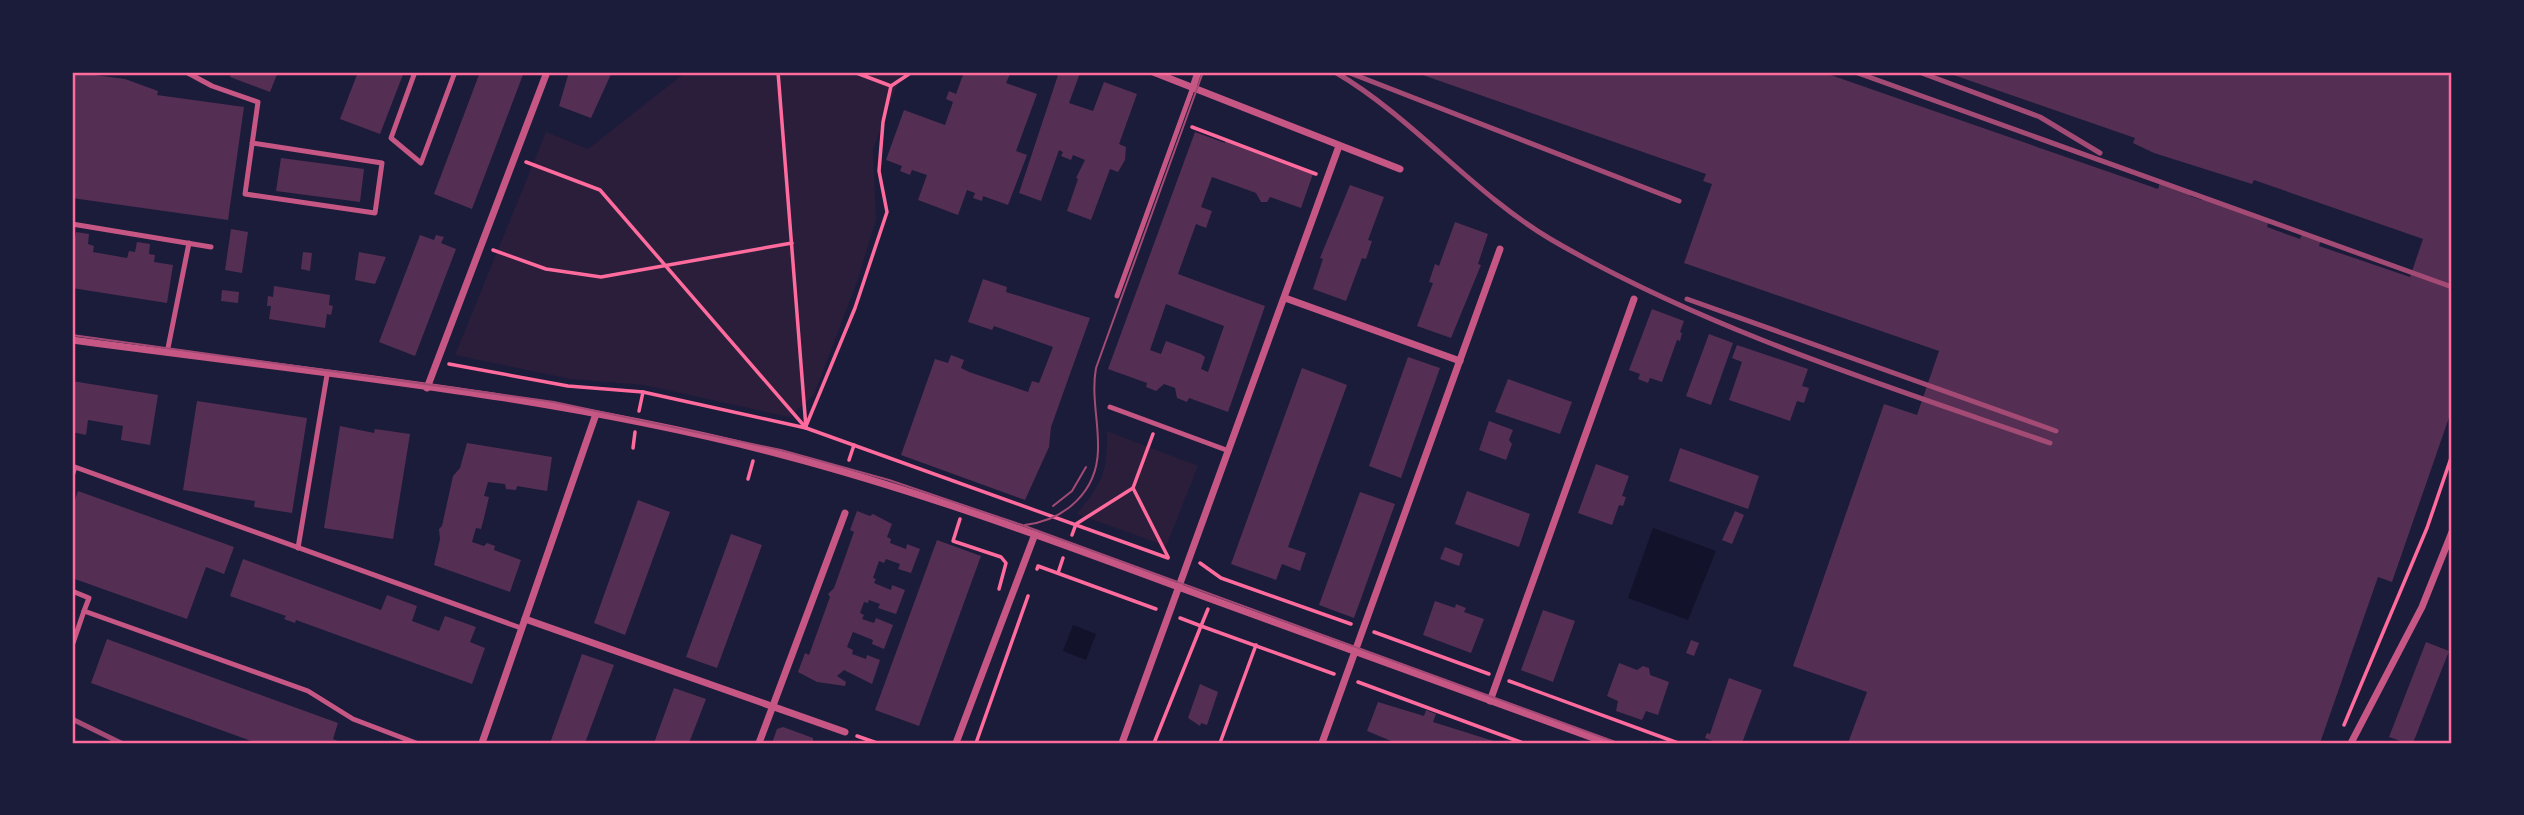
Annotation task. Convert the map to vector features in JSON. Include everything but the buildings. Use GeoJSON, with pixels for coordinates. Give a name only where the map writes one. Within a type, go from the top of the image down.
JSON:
{"type":"FeatureCollection","features":[{"type":"Feature","properties":{"kind":"street"},"geometry":{"type":"LineString","coordinates":[[426,388],[547,72]]}},
{"type":"Feature","properties":{"kind":"street"},"geometry":{"type":"LineString","coordinates":[[1153,72],[1400,169]]}},
{"type":"Feature","properties":{"kind":"street"},"geometry":{"type":"LineString","coordinates":[[1193,87],[1198,72]]}},
{"type":"Feature","properties":{"kind":"street"},"geometry":{"type":"LineString","coordinates":[[1122,743],[1339,146]]}},
{"type":"Feature","properties":{"kind":"street"},"geometry":{"type":"LineString","coordinates":[[1322,743],[1500,250]]}},
{"type":"Feature","properties":{"kind":"street"},"geometry":{"type":"LineString","coordinates":[[1285,298],[1460,361]]}},
{"type":"Feature","properties":{"kind":"street"},"geometry":{"type":"LineString","coordinates":[[1490,701],[1634,299]]}},
{"type":"Feature","properties":{"kind":"street"},"geometry":{"type":"LineString","coordinates":[[72,340],[596,414],[780,454],[1035,534],[1607,743]]}},
{"type":"Feature","properties":{"kind":"street"},"geometry":{"type":"LineString","coordinates":[[482,743],[596,414]]}},
{"type":"Feature","properties":{"kind":"street"},"geometry":{"type":"LineString","coordinates":[[759,743],[845,513]]}},
{"type":"Feature","properties":{"kind":"street"},"geometry":{"type":"LineString","coordinates":[[2351,743],[2422,607],[2452,532]]}},
{"type":"Feature","properties":{"kind":"street"},"geometry":{"type":"LineString","coordinates":[[956,743],[1035,534]]}},
{"type":"Feature","properties":{"kind":"street"},"geometry":{"type":"LineString","coordinates":[[525,619],[845,732]]}},
{"type":"Feature","properties":{"kind":"lane"},"geometry":{"type":"LineString","coordinates":[[186,72],[212,86],[258,102],[252,143],[245,194],[375,213],[382,163],[252,143]]}},
{"type":"Feature","properties":{"kind":"lane"},"geometry":{"type":"LineString","coordinates":[[415,72],[391,138],[421,163],[455,72]]}},
{"type":"Feature","properties":{"kind":"lane"},"geometry":{"type":"LineString","coordinates":[[1117,296],[1193,87]]}},
{"type":"Feature","properties":{"kind":"lane"},"geometry":{"type":"LineString","coordinates":[[72,224],[211,247]]}},
{"type":"Feature","properties":{"kind":"lane"},"geometry":{"type":"LineString","coordinates":[[167,353],[189,243]]}},
{"type":"Feature","properties":{"kind":"lane"},"geometry":{"type":"LineString","coordinates":[[298,548],[327,375]]}},
{"type":"Feature","properties":{"kind":"lane"},"geometry":{"type":"LineString","coordinates":[[1110,407],[1229,451]]}},
{"type":"Feature","properties":{"kind":"lane"},"geometry":{"type":"LineString","coordinates":[[72,476],[75,467],[521,628]]}},
{"type":"Feature","properties":{"kind":"lane"},"geometry":{"type":"LineString","coordinates":[[72,591],[89,598],[72,646]]}},
{"type":"Feature","properties":{"kind":"lane"},"geometry":{"type":"LineString","coordinates":[[84,611],[307,691],[353,719],[416,743]]}},
{"type":"Feature","properties":{"kind":"path"},"geometry":{"type":"LineString","coordinates":[[778,72],[806,428]]}},
{"type":"Feature","properties":{"kind":"path"},"geometry":{"type":"LineString","coordinates":[[854,72],[891,86]]}},
{"type":"Feature","properties":{"kind":"path"},"geometry":{"type":"LineString","coordinates":[[806,428],[855,308],[887,212],[879,171],[883,122],[891,86],[912,72]]}},
{"type":"Feature","properties":{"kind":"path"},"geometry":{"type":"LineString","coordinates":[[1180,123],[1317,174]]}},
{"type":"Feature","properties":{"kind":"path"},"geometry":{"type":"LineString","coordinates":[[514,157],[600,190],[806,428]]}},
{"type":"Feature","properties":{"kind":"path"},"geometry":{"type":"LineString","coordinates":[[481,246],[546,269],[601,277],[792,243]]}},
{"type":"Feature","properties":{"kind":"path"},"geometry":{"type":"LineString","coordinates":[[437,361],[568,386],[643,392],[806,428],[1168,558],[1133,488]]}},
{"type":"Feature","properties":{"kind":"path"},"geometry":{"type":"LineString","coordinates":[[1076,524],[1133,488],[1157,424]]}},
{"type":"Feature","properties":{"kind":"path"},"geometry":{"type":"LineString","coordinates":[[843,459],[849,461],[853,445]]}},
{"type":"Feature","properties":{"kind":"path"},"geometry":{"type":"LineString","coordinates":[[2342,733],[2427,528],[2452,455]]}},
{"type":"Feature","properties":{"kind":"path"},"geometry":{"type":"LineString","coordinates":[[748,479],[753,459],[765,461]]}},
{"type":"Feature","properties":{"kind":"path"},"geometry":{"type":"LineString","coordinates":[[971,487],[953,541],[1002,557],[1006,564],[999,589]]}},
{"type":"Feature","properties":{"kind":"path"},"geometry":{"type":"LineString","coordinates":[[1190,559],[1208,566],[1221,578],[1678,743]]}},
{"type":"Feature","properties":{"kind":"path"},"geometry":{"type":"LineString","coordinates":[[1034,578],[1038,566],[1524,743]]}},
{"type":"Feature","properties":{"kind":"path"},"geometry":{"type":"LineString","coordinates":[[1154,743],[1221,578]]}},
{"type":"Feature","properties":{"kind":"path"},"geometry":{"type":"LineString","coordinates":[[976,743],[1030,590]]}},
{"type":"Feature","properties":{"kind":"path"},"geometry":{"type":"LineString","coordinates":[[1220,743],[1256,645]]}},
{"type":"Feature","properties":{"kind":"path"},"geometry":{"type":"LineString","coordinates":[[845,732],[877,743]]}},
{"type":"Feature","properties":{"kind":"shaded area"},"geometry":{"type":"Polygon","coordinates":[[[686,72],[902,72],[873,149],[876,220],[858,279],[814,395],[789,417],[644,385],[570,379],[455,355],[546,132],[588,149],[686,72]]]}},
{"type":"Feature","properties":{"kind":"shaded area"},"geometry":{"type":"Polygon","coordinates":[[[1107,431],[1198,466],[1166,546],[1077,514],[1102,476],[1107,431]]]}},
{"type":"Feature","properties":{"kind":"shaded area"},"geometry":{"type":"Polygon","coordinates":[[[1653,528],[1716,551],[1688,620],[1628,598],[1653,528]]]}},
{"type":"Feature","properties":{"kind":"shaded area"},"geometry":{"type":"Polygon","coordinates":[[[1073,625],[1096,634],[1086,660],[1063,651],[1073,625]]]}},
{"type":"Feature","properties":{"kind":"tram line"},"geometry":{"type":"LineString","coordinates":[[1025,525],[1040,522],[1065,510],[1085,491],[1092,479],[1098,450],[1094,389],[1096,368],[1203,72]]}},
{"type":"Feature","properties":{"kind":"tram line"},"geometry":{"type":"LineString","coordinates":[[72,335],[554,402],[781,450],[889,480],[1022,525],[1618,743]]}},
{"type":"Feature","properties":{"kind":"tram line"},"geometry":{"type":"LineString","coordinates":[[1053,506],[1072,491],[1086,467]]}},
{"type":"Feature","properties":{"kind":"railway"},"geometry":{"type":"LineString","coordinates":[[1335,72],[1391,111],[1469,179],[1523,221],[1611,272],[1671,301],[1796,353],[2050,443]]}},
{"type":"Feature","properties":{"kind":"railway"},"geometry":{"type":"LineString","coordinates":[[1855,72],[2452,287]]}},
{"type":"Feature","properties":{"kind":"railway"},"geometry":{"type":"LineString","coordinates":[[1919,72],[2040,117],[2100,153]]}},
{"type":"Feature","properties":{"kind":"railway"},"geometry":{"type":"LineString","coordinates":[[1350,73],[1679,201]]}},
{"type":"Feature","properties":{"kind":"railway"},"geometry":{"type":"LineString","coordinates":[[1687,299],[2056,431]]}},
{"type":"Feature","properties":{"kind":"railway"},"geometry":{"type":"LineString","coordinates":[[72,719],[121,743]]}}]}
